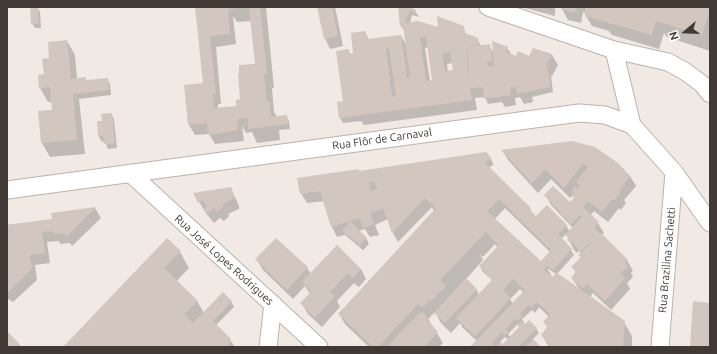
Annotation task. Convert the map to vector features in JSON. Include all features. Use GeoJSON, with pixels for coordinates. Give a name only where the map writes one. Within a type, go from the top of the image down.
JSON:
{"type":"FeatureCollection","features":[{"type":"Feature","properties":{"kind":"street"},"geometry":{"type":"LineString","coordinates":[[488,7],[614,50],[668,62],[686,72],[702,84],[710,94]]}},
{"type":"Feature","properties":{"kind":"street"},"geometry":{"type":"LineString","coordinates":[[614,50],[632,125]]}},
{"type":"Feature","properties":{"kind":"street","name":"Rua Flôr de Carnaval"},"geometry":{"type":"LineString","coordinates":[[7,190],[579,113],[605,115],[632,125],[674,172],[710,223]]}},
{"type":"Feature","properties":{"kind":"street","name":"Rua Brazilina Sachetti"},"geometry":{"type":"LineString","coordinates":[[660,347],[674,172]]}},
{"type":"Feature","properties":{"kind":"street","name":"Rua José Lopes Rodrigues"},"geometry":{"type":"LineString","coordinates":[[130,173],[319,347]]}},
{"type":"Feature","properties":{"kind":"street"},"geometry":{"type":"LineString","coordinates":[[268,347],[273,304]]}},
{"type":"Feature","properties":{"kind":"building"},"geometry":{"type":"Polygon","coordinates":[[[30,7],[38,7],[39,23],[31,24],[30,7]]]}},
{"type":"Feature","properties":{"kind":"building"},"geometry":{"type":"Polygon","coordinates":[[[195,7],[237,7],[228,9],[230,34],[210,36],[216,94],[213,94],[214,108],[236,106],[236,100],[240,99],[238,74],[239,65],[255,64],[249,7],[260,7],[267,74],[264,74],[267,102],[270,102],[271,117],[287,115],[288,124],[248,129],[248,118],[237,119],[238,130],[208,135],[207,123],[188,125],[184,85],[203,83],[195,7]]]}},
{"type":"Feature","properties":{"kind":"building"},"geometry":{"type":"Polygon","coordinates":[[[317,7],[332,7],[338,36],[324,39],[317,7]]]}},
{"type":"Feature","properties":{"kind":"building"},"geometry":{"type":"Polygon","coordinates":[[[398,7],[411,7],[416,10],[416,13],[410,10],[405,23],[418,21],[438,27],[437,16],[464,26],[465,33],[478,38],[479,44],[466,47],[490,44],[492,61],[487,61],[488,67],[494,66],[496,86],[492,41],[508,47],[506,52],[516,56],[518,51],[529,56],[533,48],[552,54],[546,66],[551,87],[517,94],[516,87],[510,87],[511,95],[484,99],[483,87],[470,88],[472,100],[339,118],[337,102],[343,101],[336,51],[349,49],[349,54],[353,53],[351,33],[365,31],[367,39],[401,35],[407,78],[410,77],[403,25],[400,26],[398,7]],[[426,37],[420,38],[426,81],[432,80],[426,37]],[[389,48],[386,49],[392,97],[396,96],[389,48]],[[467,50],[466,51],[470,84],[467,50]],[[450,52],[442,54],[445,71],[453,70],[450,52]]]}},
{"type":"Feature","properties":{"kind":"building"},"geometry":{"type":"Polygon","coordinates":[[[561,7],[577,7],[575,13],[561,9],[561,7]]]}},
{"type":"Feature","properties":{"kind":"building"},"geometry":{"type":"Polygon","coordinates":[[[585,7],[710,7],[710,18],[707,17],[702,35],[656,21],[652,35],[585,16],[585,7]]]}},
{"type":"Feature","properties":{"kind":"building"},"geometry":{"type":"Polygon","coordinates":[[[67,40],[71,79],[86,77],[86,80],[108,78],[109,90],[73,94],[77,140],[41,143],[38,111],[52,110],[50,87],[39,88],[38,75],[44,74],[42,59],[49,58],[48,42],[67,40]]]}},
{"type":"Feature","properties":{"kind":"building"},"geometry":{"type":"Polygon","coordinates":[[[112,113],[115,143],[104,144],[103,136],[98,137],[97,121],[102,121],[101,114],[112,113]]]}},
{"type":"Feature","properties":{"kind":"building"},"geometry":{"type":"Polygon","coordinates":[[[572,141],[595,147],[618,163],[630,176],[619,190],[621,192],[614,200],[612,199],[602,212],[588,201],[583,207],[599,222],[594,228],[628,260],[625,263],[628,266],[621,273],[625,278],[605,301],[587,284],[583,289],[571,278],[576,271],[571,267],[581,257],[578,255],[589,245],[588,244],[580,252],[573,242],[571,243],[567,240],[569,238],[565,235],[582,217],[580,215],[571,224],[544,195],[553,186],[570,202],[574,198],[572,195],[574,192],[572,190],[575,186],[577,189],[580,186],[576,182],[588,167],[583,164],[564,188],[545,169],[532,183],[501,150],[572,141]]]}},
{"type":"Feature","properties":{"kind":"building"},"geometry":{"type":"Polygon","coordinates":[[[486,152],[491,159],[485,163],[531,208],[530,210],[536,216],[547,205],[567,225],[558,234],[572,249],[553,270],[547,266],[544,270],[553,277],[556,272],[625,321],[623,347],[551,347],[541,335],[548,326],[543,322],[550,314],[537,302],[531,308],[528,305],[520,314],[522,317],[518,321],[515,319],[505,329],[508,331],[505,335],[502,332],[491,343],[494,346],[493,347],[470,347],[525,290],[513,279],[503,290],[511,298],[475,336],[456,318],[492,280],[479,266],[499,245],[486,232],[440,280],[446,286],[431,301],[430,299],[422,308],[418,304],[378,347],[373,347],[338,314],[436,208],[425,198],[392,233],[383,208],[370,214],[374,224],[363,228],[360,218],[331,227],[320,191],[300,194],[297,178],[359,169],[359,171],[486,152]],[[374,181],[369,183],[371,191],[377,189],[374,181]],[[499,199],[487,211],[541,261],[551,250],[499,199]]]}},
{"type":"Feature","properties":{"kind":"building"},"geometry":{"type":"Polygon","coordinates":[[[231,187],[234,195],[233,199],[222,204],[224,206],[217,212],[214,208],[208,213],[203,210],[207,206],[202,200],[198,203],[193,193],[231,187]]]}},
{"type":"Feature","properties":{"kind":"building"},"geometry":{"type":"Polygon","coordinates":[[[96,207],[66,237],[65,233],[54,234],[53,231],[42,232],[45,253],[30,255],[32,269],[7,293],[7,225],[52,219],[51,213],[96,207]]]}},
{"type":"Feature","properties":{"kind":"building"},"geometry":{"type":"Polygon","coordinates":[[[350,221],[367,238],[360,245],[342,231],[350,221]]]}},
{"type":"Feature","properties":{"kind":"building"},"geometry":{"type":"Polygon","coordinates":[[[167,238],[181,251],[164,268],[198,301],[184,314],[193,323],[223,292],[232,301],[213,321],[231,339],[229,342],[229,347],[63,347],[167,238]]]}},
{"type":"Feature","properties":{"kind":"building"},"geometry":{"type":"Polygon","coordinates":[[[276,238],[308,267],[287,290],[255,259],[276,238]]]}},
{"type":"Feature","properties":{"kind":"building"},"geometry":{"type":"Polygon","coordinates":[[[337,245],[361,269],[353,278],[348,273],[330,292],[335,296],[315,318],[300,303],[311,292],[302,282],[337,245]]]}},
{"type":"Feature","properties":{"kind":"building"},"geometry":{"type":"Polygon","coordinates":[[[466,278],[477,289],[445,323],[434,313],[466,278]]]}},
{"type":"Feature","properties":{"kind":"building"},"geometry":{"type":"Polygon","coordinates":[[[693,301],[710,303],[710,347],[690,347],[693,301]]]}},
{"type":"Feature","properties":{"kind":"building"},"geometry":{"type":"Polygon","coordinates":[[[423,312],[428,318],[426,320],[438,332],[424,347],[387,347],[419,313],[420,314],[423,312]]]}},
{"type":"Feature","properties":{"kind":"building"},"geometry":{"type":"Polygon","coordinates":[[[529,320],[537,328],[518,347],[496,347],[501,342],[503,344],[519,327],[518,325],[521,321],[524,325],[529,320]]]}},
{"type":"Feature","properties":{"kind":"building"},"geometry":{"type":"Polygon","coordinates":[[[7,331],[22,347],[7,347],[7,331]]]}},
{"type":"Feature","properties":{"kind":"building"},"geometry":{"type":"Polygon","coordinates":[[[533,339],[541,347],[525,347],[533,339]]]}}]}
